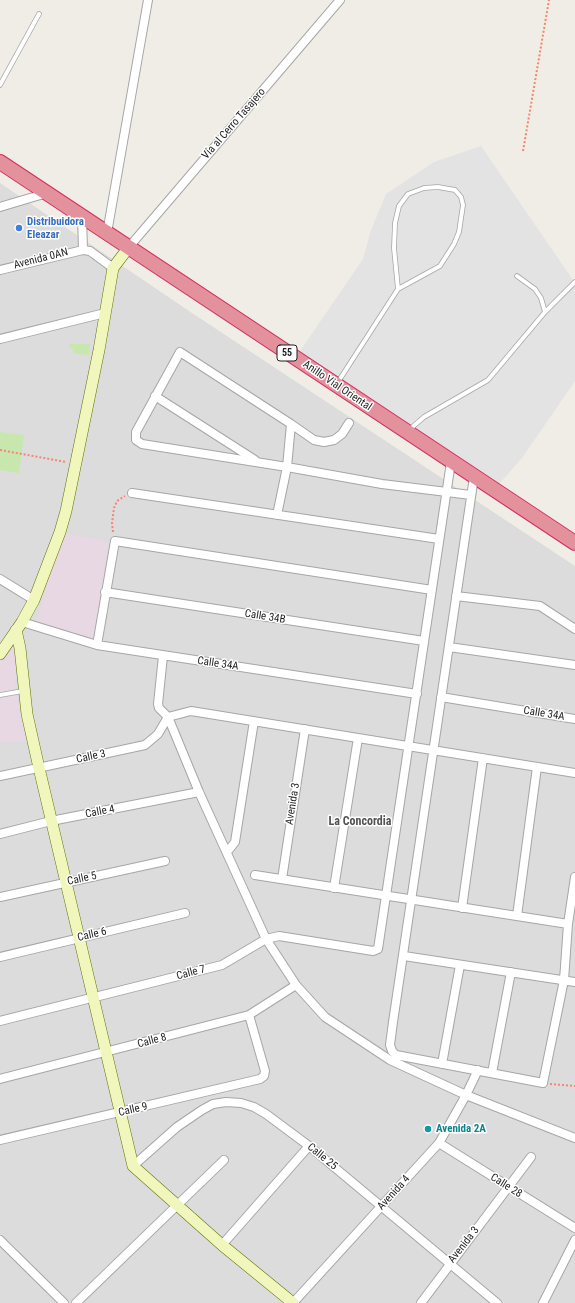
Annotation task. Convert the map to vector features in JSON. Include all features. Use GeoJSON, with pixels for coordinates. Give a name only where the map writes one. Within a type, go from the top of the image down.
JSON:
{"type":"FeatureCollection","features":[{"type":"Feature","properties":{"kind":"highway","name":"Anillo Vial Oriental"},"geometry":{"type":"LineString","coordinates":[[0,162],[575,543]]}},
{"type":"Feature","properties":{"kind":"street"},"geometry":{"type":"LineString","coordinates":[[107,233],[148,0]]}},
{"type":"Feature","properties":{"kind":"street","name":"Vía al Cerro Tasajero"},"geometry":{"type":"LineString","coordinates":[[129,247],[340,0]]}},
{"type":"Feature","properties":{"kind":"street"},"geometry":{"type":"LineString","coordinates":[[0,206],[47,193]]}},
{"type":"Feature","properties":{"kind":"street"},"geometry":{"type":"LineString","coordinates":[[82,216],[83,250],[90,251],[112,268]]}},
{"type":"Feature","properties":{"kind":"street"},"geometry":{"type":"LineString","coordinates":[[0,654],[34,600],[60,532],[76,464],[112,268],[129,247]]}},
{"type":"Feature","properties":{"kind":"street","name":"Avenida 0AN"},"geometry":{"type":"LineString","coordinates":[[0,270],[83,250]]}},
{"type":"Feature","properties":{"kind":"street"},"geometry":{"type":"LineString","coordinates":[[0,338],[105,312]]}},
{"type":"Feature","properties":{"kind":"street"},"geometry":{"type":"LineString","coordinates":[[349,424],[342,434],[334,440],[324,442],[314,440],[292,424],[180,352],[136,432],[136,440],[142,444],[287,466],[382,484],[471,495]]}},
{"type":"Feature","properties":{"kind":"street"},"geometry":{"type":"LineString","coordinates":[[155,396],[259,462]]}},
{"type":"Feature","properties":{"kind":"street"},"geometry":{"type":"LineString","coordinates":[[277,515],[287,466],[292,424]]}},
{"type":"Feature","properties":{"kind":"street"},"geometry":{"type":"LineString","coordinates":[[387,896],[451,462]]}},
{"type":"Feature","properties":{"kind":"street"},"geometry":{"type":"LineString","coordinates":[[474,477],[390,1046],[396,1055],[543,1083],[564,980],[568,924],[575,877]]}},
{"type":"Feature","properties":{"kind":"street"},"geometry":{"type":"LineString","coordinates":[[132,494],[439,539]]}},
{"type":"Feature","properties":{"kind":"street"},"geometry":{"type":"LineString","coordinates":[[97,645],[115,541],[432,590]]}},
{"type":"Feature","properties":{"kind":"street"},"geometry":{"type":"LineString","coordinates":[[0,579],[34,600]]}},
{"type":"Feature","properties":{"kind":"street","name":"Calle 34B"},"geometry":{"type":"LineString","coordinates":[[105,592],[424,642]]}},
{"type":"Feature","properties":{"kind":"street"},"geometry":{"type":"LineString","coordinates":[[456,596],[540,606],[575,629]]}},
{"type":"Feature","properties":{"kind":"street"},"geometry":{"type":"LineString","coordinates":[[19,626],[27,714],[38,768],[133,1166],[222,1245],[293,1303]]}},
{"type":"Feature","properties":{"kind":"street","name":"Calle 34A"},"geometry":{"type":"LineString","coordinates":[[19,626],[97,645],[417,694]]}},
{"type":"Feature","properties":{"kind":"street"},"geometry":{"type":"LineString","coordinates":[[449,646],[575,665]]}},
{"type":"Feature","properties":{"kind":"street"},"geometry":{"type":"LineString","coordinates":[[163,656],[158,704],[168,717],[199,792],[266,939],[296,985],[325,1017],[390,1060],[466,1095],[575,1138]]}},
{"type":"Feature","properties":{"kind":"street","name":"Calle 34A"},"geometry":{"type":"LineString","coordinates":[[441,697],[575,719]]}},
{"type":"Feature","properties":{"kind":"street"},"geometry":{"type":"LineString","coordinates":[[168,717],[191,711],[575,773]]}},
{"type":"Feature","properties":{"kind":"street","name":"Calle 3"},"geometry":{"type":"LineString","coordinates":[[0,776],[145,745],[158,734],[168,717]]}},
{"type":"Feature","properties":{"kind":"street"},"geometry":{"type":"LineString","coordinates":[[227,852],[235,842],[254,721]]}},
{"type":"Feature","properties":{"kind":"street","name":"Avenida 3"},"geometry":{"type":"LineString","coordinates":[[282,879],[305,729]]}},
{"type":"Feature","properties":{"kind":"street"},"geometry":{"type":"LineString","coordinates":[[334,888],[358,738]]}},
{"type":"Feature","properties":{"kind":"street"},"geometry":{"type":"LineString","coordinates":[[462,908],[483,758]]}},
{"type":"Feature","properties":{"kind":"street"},"geometry":{"type":"LineString","coordinates":[[517,916],[537,767]]}},
{"type":"Feature","properties":{"kind":"street","name":"Calle 4"},"geometry":{"type":"LineString","coordinates":[[0,834],[51,821],[199,792]]}},
{"type":"Feature","properties":{"kind":"street","name":"Calle 5"},"geometry":{"type":"LineString","coordinates":[[0,897],[165,861]]}},
{"type":"Feature","properties":{"kind":"street"},"geometry":{"type":"LineString","coordinates":[[255,875],[568,924]]}},
{"type":"Feature","properties":{"kind":"street","name":"Calle 7"},"geometry":{"type":"LineString","coordinates":[[0,1021],[222,965],[266,939],[279,936],[373,951],[378,949],[387,896]]}},
{"type":"Feature","properties":{"kind":"street","name":"Calle 6"},"geometry":{"type":"LineString","coordinates":[[0,957],[185,913]]}},
{"type":"Feature","properties":{"kind":"street"},"geometry":{"type":"LineString","coordinates":[[404,956],[575,982]]}},
{"type":"Feature","properties":{"kind":"street"},"geometry":{"type":"LineString","coordinates":[[442,1064],[460,965]]}},
{"type":"Feature","properties":{"kind":"street"},"geometry":{"type":"LineString","coordinates":[[492,1073],[511,972]]}},
{"type":"Feature","properties":{"kind":"street","name":"Calle 8"},"geometry":{"type":"LineString","coordinates":[[0,1079],[249,1016],[296,985]]}},
{"type":"Feature","properties":{"kind":"street","name":"Calle 9"},"geometry":{"type":"LineString","coordinates":[[0,1140],[260,1079],[264,1076],[265,1071],[249,1016]]}},
{"type":"Feature","properties":{"kind":"street","name":"Avenida 4"},"geometry":{"type":"LineString","coordinates":[[293,1303],[438,1143],[466,1095],[478,1070]]}},
{"type":"Feature","properties":{"kind":"street","name":"Calle 25"},"geometry":{"type":"LineString","coordinates":[[133,1166],[183,1122],[207,1107],[226,1102],[241,1103],[254,1107],[266,1114],[308,1146],[497,1303]]}},
{"type":"Feature","properties":{"kind":"street","name":"Calle 28"},"geometry":{"type":"LineString","coordinates":[[438,1143],[575,1228]]}},
{"type":"Feature","properties":{"kind":"street"},"geometry":{"type":"LineString","coordinates":[[222,1245],[308,1146]]}},
{"type":"Feature","properties":{"kind":"street","name":"Avenida 3"},"geometry":{"type":"LineString","coordinates":[[420,1303],[509,1188],[531,1157]]}},
{"type":"Feature","properties":{"kind":"street"},"geometry":{"type":"LineString","coordinates":[[76,1303],[224,1160]]}},
{"type":"Feature","properties":{"kind":"street"},"geometry":{"type":"LineString","coordinates":[[0,1240],[64,1303]]}},
{"type":"Feature","properties":{"kind":"street"},"geometry":{"type":"LineString","coordinates":[[543,1303],[575,1240]]}},
{"type":"Feature","properties":{"kind":"lane"},"geometry":{"type":"LineString","coordinates":[[0,86],[39,14]]}},
{"type":"Feature","properties":{"kind":"lane"},"geometry":{"type":"LineString","coordinates":[[336,385],[398,289],[440,266],[454,244],[459,232],[463,206],[462,197],[455,190],[438,187],[424,188],[408,194],[399,206],[395,223],[394,248],[398,289]]}},
{"type":"Feature","properties":{"kind":"lane"},"geometry":{"type":"LineString","coordinates":[[517,276],[535,289],[541,298],[545,312]]}},
{"type":"Feature","properties":{"kind":"lane"},"geometry":{"type":"LineString","coordinates":[[406,432],[424,417],[488,380],[545,312],[575,282]]}},
{"type":"Feature","properties":{"kind":"lane"},"geometry":{"type":"LineString","coordinates":[[0,695],[24,691]]}},
{"type":"Feature","properties":{"kind":"path"},"geometry":{"type":"LineString","coordinates":[[523,151],[549,0]]}},
{"type":"Feature","properties":{"kind":"path"},"geometry":{"type":"LineString","coordinates":[[0,450],[76,464]]}},
{"type":"Feature","properties":{"kind":"path"},"geometry":{"type":"LineString","coordinates":[[115,541],[112,522],[114,508],[117,502],[123,497],[132,494]]}},
{"type":"Feature","properties":{"kind":"path"},"geometry":{"type":"LineString","coordinates":[[543,1083],[575,1086]]}},
{"type":"Feature","properties":{"kind":"shaded area"},"geometry":{"type":"Polygon","coordinates":[[[481,146],[575,283],[575,381],[522,458],[499,484],[298,354],[363,259],[371,230],[386,194],[434,162],[481,146]]]}},
{"type":"Feature","properties":{"kind":"shaded area"},"geometry":{"type":"Polygon","coordinates":[[[0,183],[192,313],[575,566],[575,1303],[0,1303],[0,183]]]}},
{"type":"Feature","properties":{"kind":"shaded area"},"geometry":{"type":"Polygon","coordinates":[[[61,533],[108,542],[94,642],[36,625],[61,533]]]}},
{"type":"Feature","properties":{"kind":"shaded area"},"geometry":{"type":"Polygon","coordinates":[[[14,639],[17,645],[15,688],[26,741],[0,741],[0,660],[14,639]]]}},
{"type":"Feature","properties":{"kind":"green space"},"geometry":{"type":"Polygon","coordinates":[[[69,344],[90,344],[89,355],[74,353],[72,348],[69,347],[69,344]]]}},
{"type":"Feature","properties":{"kind":"green space"},"geometry":{"type":"Polygon","coordinates":[[[0,432],[24,435],[19,473],[0,470],[0,432]]]}},
{"type":"Feature","properties":{"kind":"place","name":"Distribuidora Eleazar"},"geometry":{"type":"Point","coordinates":[19,228]}},
{"type":"Feature","properties":{"kind":"place","name":"Avenida 2A"},"geometry":{"type":"Point","coordinates":[428,1129]}},
{"type":"Feature","properties":{"kind":"district","name":"La Concordia"},"geometry":{"type":"Point","coordinates":[360,822]}}]}
